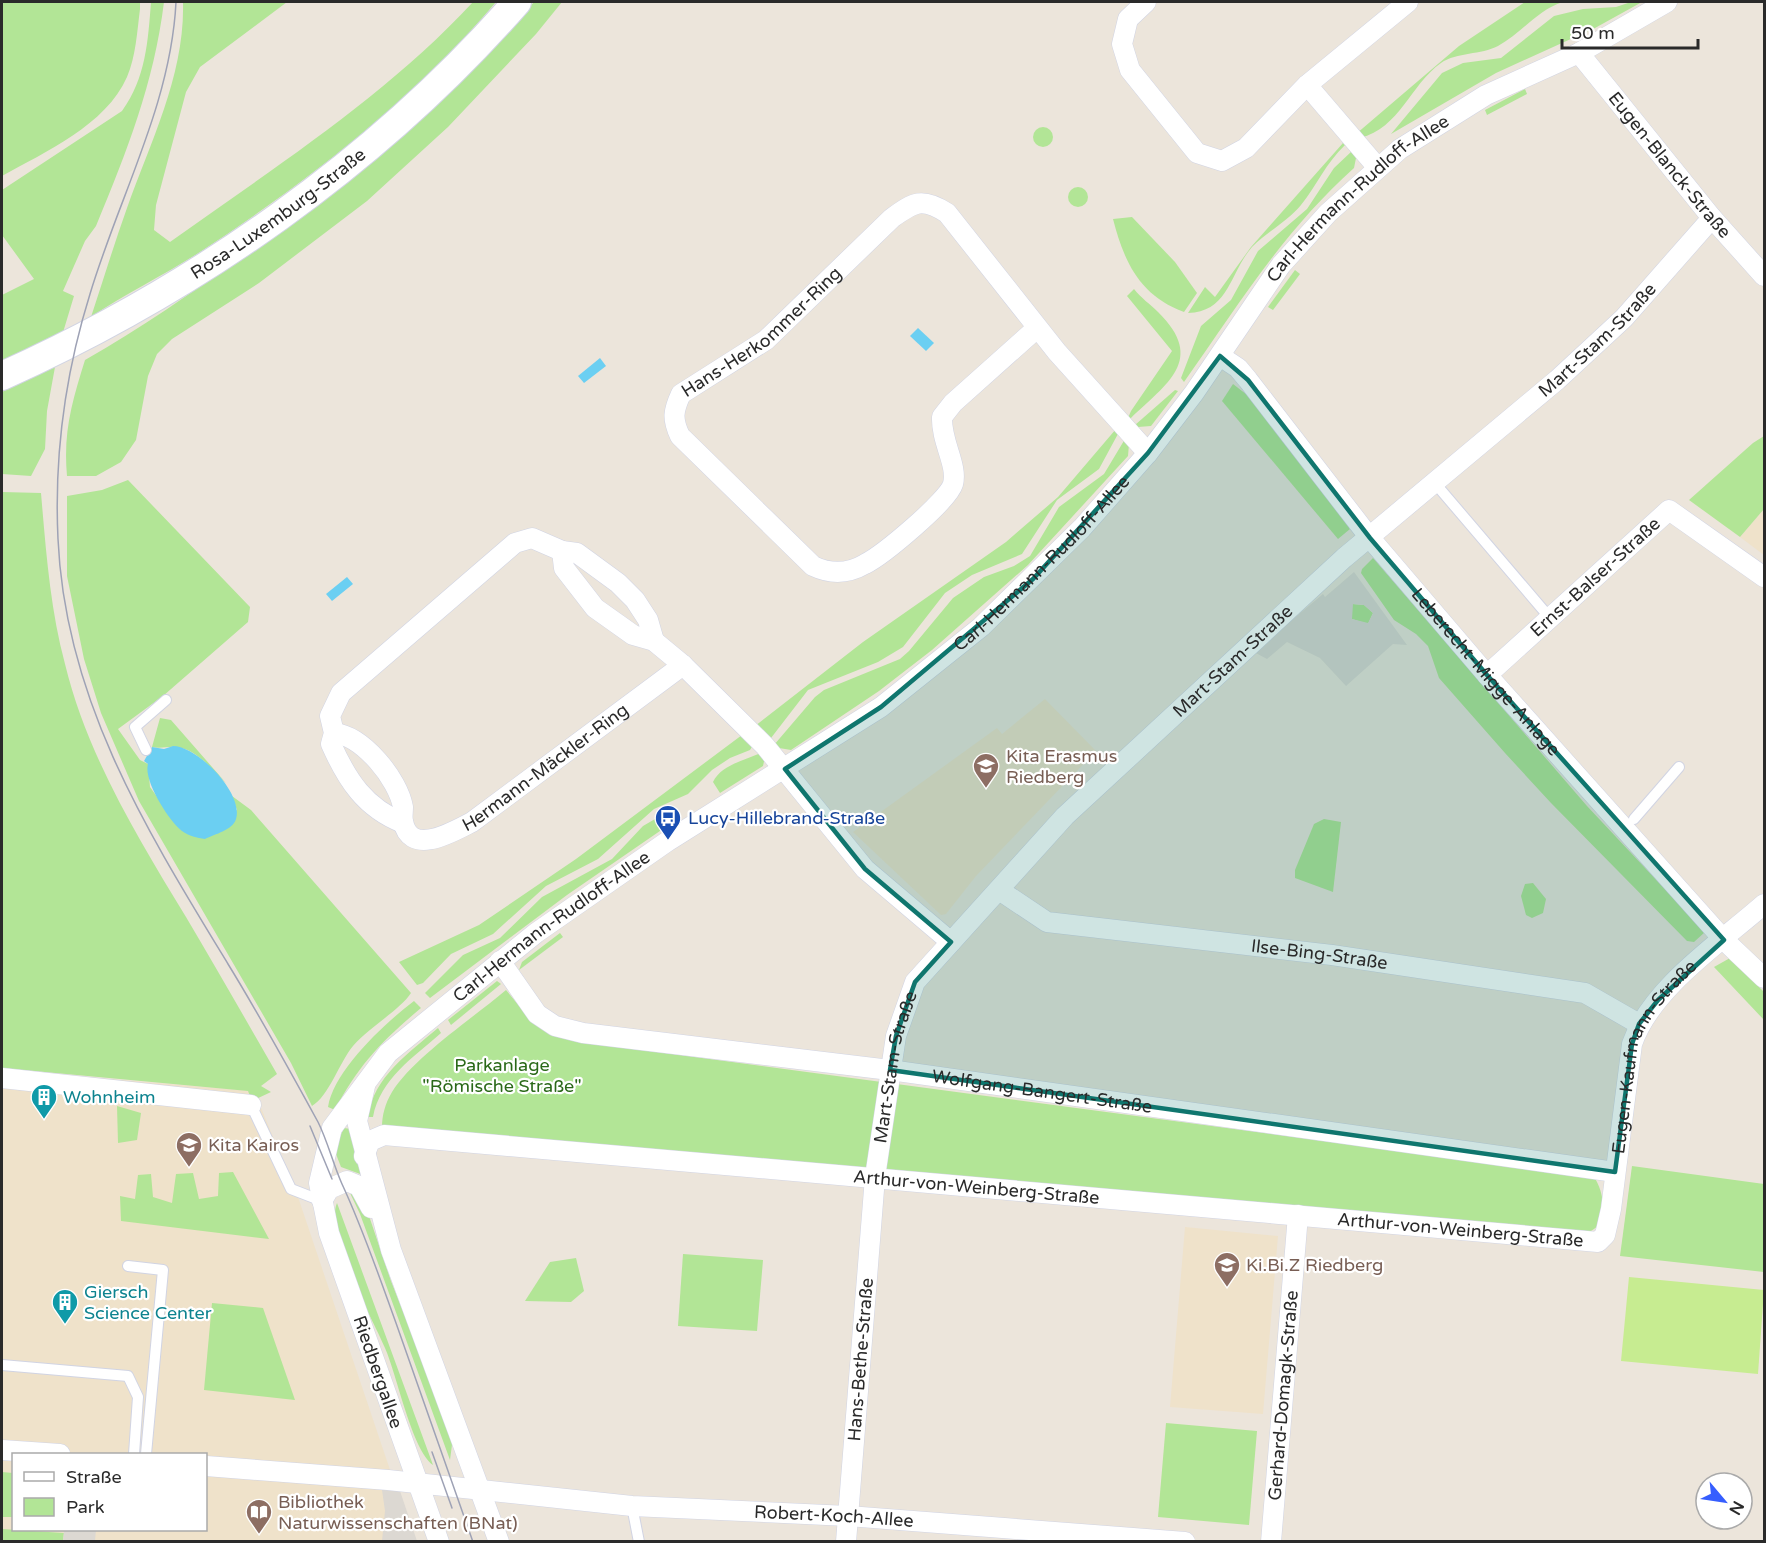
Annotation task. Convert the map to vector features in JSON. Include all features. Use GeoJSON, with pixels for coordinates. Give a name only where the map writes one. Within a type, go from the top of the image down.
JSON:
{"type":"FeatureCollection","features":[{"type":"Feature","properties":{"kind":"main road","name":"Rosa-Luxemburg-Straße"},"geometry":{"type":"LineString","coordinates":[[2,376],[85,337],[212,263],[314,190],[406,113],[489,34],[517,2]]}},
{"type":"Feature","properties":{"kind":"street"},"geometry":{"type":"LineString","coordinates":[[1146,2],[1128,19],[1122,44],[1130,70],[1197,153],[1222,161],[1246,148],[1307,85],[1408,2]]}},
{"type":"Feature","properties":{"kind":"street","name":"Carl-Hermann-Rudloff-Allee"},"geometry":{"type":"LineString","coordinates":[[365,1082],[388,1053],[500,961],[660,847],[881,707],[981,627],[1083,528],[1148,453],[1220,356],[1281,265],[1328,213],[1378,168],[1424,131],[1486,95],[1579,53],[1667,2]]}},
{"type":"Feature","properties":{"kind":"street","name":"Eugen-Blanck-Straße"},"geometry":{"type":"LineString","coordinates":[[1579,53],[1712,218],[1764,276]]}},
{"type":"Feature","properties":{"kind":"street"},"geometry":{"type":"LineString","coordinates":[[1307,85],[1378,168]]}},
{"type":"Feature","properties":{"kind":"street","name":"Hans-Herkommer-Ring"},"geometry":{"type":"LineString","coordinates":[[1037,328],[953,403],[942,417],[945,447],[954,466],[953,485],[940,505],[865,564],[843,572],[826,573],[813,566],[680,436],[673,421],[674,408],[681,394],[766,340],[892,218],[912,204],[931,203],[947,213],[1037,328],[1148,453]]}},
{"type":"Feature","properties":{"kind":"street","name":"Mart-Stam-Straße"},"geometry":{"type":"LineString","coordinates":[[875,1178],[896,1036],[915,982],[1065,816],[1344,558],[1370,538],[1380,526],[1557,380],[1624,318],[1712,218]]}},
{"type":"Feature","properties":{"kind":"street","name":"Leberecht-Migge-Anlage"},"geometry":{"type":"LineString","coordinates":[[1220,356],[1238,368],[1370,538],[1487,675],[1724,940],[1764,978]]}},
{"type":"Feature","properties":{"kind":"street","name":"Ernst-Balser-Straße"},"geometry":{"type":"LineString","coordinates":[[1487,675],[1669,510],[1764,577]]}},
{"type":"Feature","properties":{"kind":"street","name":"Hermann-Mäckler-Ring"},"geometry":{"type":"LineString","coordinates":[[654,641],[648,620],[635,600],[618,583],[576,553],[562,551],[532,538],[515,543],[340,693],[330,716],[334,733],[331,744],[344,775],[369,804],[384,815],[403,823],[409,834],[417,839],[435,840],[472,822],[683,665]]}},
{"type":"Feature","properties":{"kind":"street","name":"Hermann-Mäckler-Ring"},"geometry":{"type":"LineString","coordinates":[[562,551],[564,568],[595,608],[633,635],[654,641],[683,665],[785,769]]}},
{"type":"Feature","properties":{"kind":"street"},"geometry":{"type":"LineString","coordinates":[[334,733],[347,734],[382,765],[403,806],[403,823]]}},
{"type":"Feature","properties":{"kind":"street"},"geometry":{"type":"LineString","coordinates":[[785,769],[865,869],[951,942]]}},
{"type":"Feature","properties":{"kind":"street","name":"Ilse-Bing-Straße"},"geometry":{"type":"LineString","coordinates":[[999,890],[1047,922],[1332,955],[1585,993],[1639,1024]]}},
{"type":"Feature","properties":{"kind":"street","name":"Eugen-Kaufmann-Straße"},"geometry":{"type":"LineString","coordinates":[[1598,1242],[1605,1235],[1632,1044],[1639,1024],[1658,1000],[1764,904]]}},
{"type":"Feature","properties":{"kind":"street","name":"Wolfgang-Bangert-Straße"},"geometry":{"type":"LineString","coordinates":[[500,961],[537,1014],[555,1026],[583,1033],[890,1070],[1615,1172]]}},
{"type":"Feature","properties":{"kind":"street"},"geometry":{"type":"LineString","coordinates":[[2,1078],[90,1090],[251,1106]]}},
{"type":"Feature","properties":{"kind":"street"},"geometry":{"type":"LineString","coordinates":[[365,1082],[357,1121],[364,1156],[386,1231],[499,1542]]}},
{"type":"Feature","properties":{"kind":"street","name":"Riedbergallee"},"geometry":{"type":"LineString","coordinates":[[365,1082],[332,1128],[319,1183],[329,1233],[439,1542]]}},
{"type":"Feature","properties":{"kind":"street","name":"Arthur-von-Weinberg-Straße"},"geometry":{"type":"LineString","coordinates":[[364,1156],[370,1142],[384,1135],[1598,1242]]}},
{"type":"Feature","properties":{"kind":"street","name":"Hans-Bethe-Straße"},"geometry":{"type":"LineString","coordinates":[[846,1542],[875,1178]]}},
{"type":"Feature","properties":{"kind":"street"},"geometry":{"type":"LineString","coordinates":[[322,1201],[329,1189],[341,1182],[347,1181],[359,1186],[386,1231]]}},
{"type":"Feature","properties":{"kind":"street","name":"Gerhard-Domagk-Straße"},"geometry":{"type":"LineString","coordinates":[[1270,1542],[1298,1215]]}},
{"type":"Feature","properties":{"kind":"street"},"geometry":{"type":"LineString","coordinates":[[2,1450],[37,1453]]}},
{"type":"Feature","properties":{"kind":"street","name":"Robert-Koch-Allee"},"geometry":{"type":"LineString","coordinates":[[207,1466],[417,1483],[481,1492],[632,1506],[848,1516],[1173,1541]]}},
{"type":"Feature","properties":{"kind":"lane"},"geometry":{"type":"LineString","coordinates":[[1434,482],[1550,618]]}},
{"type":"Feature","properties":{"kind":"lane"},"geometry":{"type":"LineString","coordinates":[[146,750],[135,727],[166,700]]}},
{"type":"Feature","properties":{"kind":"lane"},"geometry":{"type":"LineString","coordinates":[[1634,819],[1679,767]]}},
{"type":"Feature","properties":{"kind":"lane"},"geometry":{"type":"LineString","coordinates":[[251,1106],[291,1189],[322,1201]]}},
{"type":"Feature","properties":{"kind":"lane"},"geometry":{"type":"LineString","coordinates":[[128,1266],[163,1270],[146,1453]]}},
{"type":"Feature","properties":{"kind":"lane"},"geometry":{"type":"LineString","coordinates":[[2,1365],[128,1376],[138,1396],[134,1453]]}},
{"type":"Feature","properties":{"kind":"lane"},"geometry":{"type":"LineString","coordinates":[[632,1506],[639,1542]]}},
{"type":"Feature","properties":{"kind":"highlighted area"},"geometry":{"type":"Polygon","coordinates":[[[1220,356],[1248,380],[1370,538],[1487,675],[1724,940],[1658,1000],[1639,1024],[1632,1044],[1615,1172],[890,1070],[896,1036],[915,982],[951,942],[865,869],[785,769],[881,707],[1033,579],[1148,453],[1220,356]]]}},
{"type":"Feature","properties":{"kind":"shaded area"},"geometry":{"type":"Polygon","coordinates":[[[1764,509],[1764,555],[1740,537],[1764,509]]]}},
{"type":"Feature","properties":{"kind":"shaded area"},"geometry":{"type":"Polygon","coordinates":[[[1354,572],[1407,645],[1393,644],[1346,686],[1320,658],[1287,642],[1267,659],[1254,652],[1323,594],[1325,597],[1354,572]],[[1353,604],[1352,619],[1368,623],[1373,613],[1364,605],[1353,604]]]}},
{"type":"Feature","properties":{"kind":"shaded area","name":"Kita Erasmus Riedberg"},"geometry":{"type":"Polygon","coordinates":[[[1045,699],[1096,751],[976,876],[946,914],[941,915],[853,832],[997,728],[1002,734],[1045,699]]]}},
{"type":"Feature","properties":{"kind":"shaded area"},"geometry":{"type":"Polygon","coordinates":[[[2,1070],[254,1091],[297,1194],[414,1541],[2,1541],[2,1070]]]}},
{"type":"Feature","properties":{"kind":"shaded area","name":"Ki.Bi.Z Riedberg"},"geometry":{"type":"Polygon","coordinates":[[[1185,1227],[1278,1236],[1263,1414],[1170,1407],[1185,1227]]]}},
{"type":"Feature","properties":{"kind":"shaded area"},"geometry":{"type":"Polygon","coordinates":[[[382,1490],[400,1491],[417,1541],[382,1541],[385,1511],[382,1490]]]}},
{"type":"Feature","properties":{"kind":"shaded area"},"geometry":{"type":"Polygon","coordinates":[[[64,1531],[96,1531],[95,1541],[63,1541],[64,1531]]]}},
{"type":"Feature","properties":{"kind":"green space"},"geometry":{"type":"Polygon","coordinates":[[[2,2],[140,2],[140,9],[136,44],[127,77],[105,109],[73,136],[2,176],[2,2]]]}},
{"type":"Feature","properties":{"kind":"green space"},"geometry":{"type":"Polygon","coordinates":[[[151,2],[164,2],[154,61],[129,144],[96,226],[85,241],[63,291],[74,296],[61,339],[2,368],[2,295],[34,279],[2,235],[2,190],[122,111],[141,72],[147,45],[151,2]]]}},
{"type":"Feature","properties":{"kind":"green space"},"geometry":{"type":"Polygon","coordinates":[[[183,2],[287,2],[200,67],[186,92],[156,205],[154,230],[170,242],[289,158],[367,99],[404,69],[473,2],[496,2],[464,39],[393,107],[318,169],[197,254],[91,317],[122,222],[165,107],[178,55],[183,2]]]}},
{"type":"Feature","properties":{"kind":"green space"},"geometry":{"type":"Polygon","coordinates":[[[534,2],[562,2],[536,34],[448,127],[367,201],[259,283],[172,339],[157,354],[148,376],[136,440],[121,462],[96,476],[67,476],[66,445],[70,417],[85,360],[195,290],[248,251],[350,169],[499,42],[534,2]]]}},
{"type":"Feature","properties":{"kind":"green space"},"geometry":{"type":"Polygon","coordinates":[[[1525,2],[1563,2],[1545,10],[1498,46],[1447,59],[1430,72],[1385,125],[1374,133],[1360,138],[1356,134],[1459,46],[1525,2]]]}},
{"type":"Feature","properties":{"kind":"green space"},"geometry":{"type":"Polygon","coordinates":[[[1631,2],[1642,2],[1595,28],[1496,73],[1391,134],[1442,73],[1463,63],[1501,58],[1554,16],[1583,9],[1616,7],[1631,2]]]}},
{"type":"Feature","properties":{"kind":"green space"},"geometry":{"type":"Polygon","coordinates":[[[1525,89],[1527,94],[1487,115],[1485,110],[1525,89]]]}},
{"type":"Feature","properties":{"kind":"green space"},"geometry":{"type":"Polygon","coordinates":[[[1043,127],[1050,130],[1053,137],[1050,144],[1043,147],[1036,144],[1033,137],[1036,130],[1043,127]]]}},
{"type":"Feature","properties":{"kind":"green space"},"geometry":{"type":"Polygon","coordinates":[[[1343,143],[1345,145],[1332,159],[1301,205],[1252,247],[1220,298],[1212,306],[1202,311],[1188,313],[1205,287],[1215,297],[1251,247],[1343,143]]]}},
{"type":"Feature","properties":{"kind":"green space"},"geometry":{"type":"Polygon","coordinates":[[[1352,151],[1356,158],[1354,168],[1328,193],[1283,244],[1184,382],[1181,378],[1201,326],[1231,300],[1258,251],[1307,209],[1334,168],[1352,151]]]}},
{"type":"Feature","properties":{"kind":"green space"},"geometry":{"type":"Polygon","coordinates":[[[1078,187],[1085,190],[1088,197],[1085,204],[1078,207],[1071,204],[1068,197],[1071,190],[1078,187]]]}},
{"type":"Feature","properties":{"kind":"green space"},"geometry":{"type":"Polygon","coordinates":[[[1132,217],[1175,262],[1197,293],[1184,312],[1156,297],[1136,276],[1117,235],[1113,219],[1132,217]]]}},
{"type":"Feature","properties":{"kind":"green space"},"geometry":{"type":"Polygon","coordinates":[[[1295,270],[1300,274],[1273,310],[1268,307],[1295,270]]]}},
{"type":"Feature","properties":{"kind":"green space"},"geometry":{"type":"Polygon","coordinates":[[[1134,289],[1172,329],[1179,344],[1180,358],[1168,382],[1131,418],[1128,418],[1172,351],[1127,296],[1134,289]]]}},
{"type":"Feature","properties":{"kind":"green space"},"geometry":{"type":"Polygon","coordinates":[[[55,367],[47,411],[45,449],[31,476],[2,474],[2,392],[55,367]]]}},
{"type":"Feature","properties":{"kind":"green space"},"geometry":{"type":"Polygon","coordinates":[[[1233,384],[1251,398],[1348,525],[1350,529],[1338,539],[1222,401],[1233,384]]]}},
{"type":"Feature","properties":{"kind":"green space"},"geometry":{"type":"Polygon","coordinates":[[[1175,390],[1178,391],[1151,426],[1138,427],[1135,425],[1175,390]]]}},
{"type":"Feature","properties":{"kind":"green space"},"geometry":{"type":"Polygon","coordinates":[[[1116,429],[1119,432],[1099,469],[1057,500],[1022,554],[972,575],[945,593],[903,647],[878,662],[808,690],[771,738],[755,726],[863,642],[1006,542],[1058,497],[1116,429]]]}},
{"type":"Feature","properties":{"kind":"green space"},"geometry":{"type":"Polygon","coordinates":[[[1764,436],[1764,509],[1740,537],[1689,500],[1753,443],[1764,436]]]}},
{"type":"Feature","properties":{"kind":"green space"},"geometry":{"type":"Polygon","coordinates":[[[1125,439],[1129,444],[1128,456],[1028,565],[932,650],[879,691],[791,750],[774,745],[815,697],[824,690],[900,659],[953,598],[984,577],[1014,566],[1030,556],[1059,507],[1104,474],[1125,439]]]}},
{"type":"Feature","properties":{"kind":"green space"},"geometry":{"type":"Polygon","coordinates":[[[128,480],[250,607],[248,622],[163,696],[118,729],[140,760],[148,764],[150,787],[181,830],[237,810],[232,796],[251,810],[411,993],[353,1046],[324,1095],[312,1106],[291,1063],[139,801],[101,713],[84,659],[67,576],[67,496],[102,490],[128,480]]]}},
{"type":"Feature","properties":{"kind":"green space"},"geometry":{"type":"Polygon","coordinates":[[[2,492],[41,493],[52,601],[65,664],[86,731],[132,826],[277,1074],[261,1086],[271,1092],[252,1101],[248,1091],[2,1068],[2,492]]]}},
{"type":"Feature","properties":{"kind":"green space"},"geometry":{"type":"Polygon","coordinates":[[[1373,558],[1587,806],[1705,932],[1694,942],[1687,941],[1551,803],[1439,678],[1428,646],[1416,634],[1394,620],[1361,573],[1373,558]]]}},
{"type":"Feature","properties":{"kind":"green space"},"geometry":{"type":"Polygon","coordinates":[[[1352,604],[1364,605],[1373,613],[1368,624],[1352,619],[1352,604]]]}},
{"type":"Feature","properties":{"kind":"green space"},"geometry":{"type":"Polygon","coordinates":[[[160,718],[171,720],[226,783],[203,760],[191,752],[176,747],[152,747],[160,718]]]}},
{"type":"Feature","properties":{"kind":"green space"},"geometry":{"type":"Polygon","coordinates":[[[742,735],[753,745],[750,750],[730,758],[712,770],[688,794],[654,809],[598,859],[546,886],[493,934],[451,954],[423,983],[417,985],[399,962],[479,925],[576,859],[742,735]]]}},
{"type":"Feature","properties":{"kind":"green space"},"geometry":{"type":"Polygon","coordinates":[[[761,753],[765,757],[763,766],[720,793],[713,782],[722,771],[761,753]]]}},
{"type":"Feature","properties":{"kind":"green space"},"geometry":{"type":"Polygon","coordinates":[[[667,812],[673,822],[567,895],[430,998],[425,993],[463,955],[500,938],[542,897],[612,859],[643,826],[667,812]]]}},
{"type":"Feature","properties":{"kind":"green space"},"geometry":{"type":"Polygon","coordinates":[[[1324,819],[1341,822],[1333,892],[1295,878],[1295,870],[1314,824],[1324,819]]]}},
{"type":"Feature","properties":{"kind":"green space"},"geometry":{"type":"Polygon","coordinates":[[[1533,883],[1546,899],[1543,913],[1532,918],[1526,915],[1521,896],[1525,884],[1533,883]]]}},
{"type":"Feature","properties":{"kind":"green space"},"geometry":{"type":"Polygon","coordinates":[[[560,933],[563,937],[519,970],[522,962],[560,933]]]}},
{"type":"Feature","properties":{"kind":"green space"},"geometry":{"type":"Polygon","coordinates":[[[1730,958],[1764,992],[1764,1020],[1714,967],[1730,958]]]}},
{"type":"Feature","properties":{"kind":"green space"},"geometry":{"type":"Polygon","coordinates":[[[497,981],[501,984],[451,1025],[448,1020],[497,981]]]}},
{"type":"Feature","properties":{"kind":"green space","name":"Parkanlage \"Römische Straße\""},"geometry":{"type":"Polygon","coordinates":[[[506,990],[530,1019],[550,1035],[582,1042],[1594,1177],[1601,1193],[1603,1213],[1598,1226],[1583,1236],[382,1128],[387,1101],[414,1065],[506,990]]]}},
{"type":"Feature","properties":{"kind":"green space"},"geometry":{"type":"Polygon","coordinates":[[[414,1001],[421,1008],[372,1054],[335,1110],[328,1107],[340,1078],[362,1048],[414,1001]]]}},
{"type":"Feature","properties":{"kind":"green space"},"geometry":{"type":"Polygon","coordinates":[[[438,1028],[441,1033],[409,1060],[390,1080],[377,1103],[373,1117],[368,1117],[377,1090],[394,1066],[438,1028]]]}},
{"type":"Feature","properties":{"kind":"green space"},"geometry":{"type":"Polygon","coordinates":[[[117,1106],[141,1113],[137,1140],[118,1143],[117,1106]]]}},
{"type":"Feature","properties":{"kind":"green space"},"geometry":{"type":"Polygon","coordinates":[[[344,1128],[351,1129],[363,1175],[341,1167],[334,1149],[344,1128]]]}},
{"type":"Feature","properties":{"kind":"green space"},"geometry":{"type":"Polygon","coordinates":[[[1632,1166],[1764,1184],[1764,1272],[1620,1256],[1632,1166]]]}},
{"type":"Feature","properties":{"kind":"green space"},"geometry":{"type":"Polygon","coordinates":[[[233,1172],[269,1239],[121,1221],[120,1196],[135,1199],[138,1175],[151,1174],[153,1197],[172,1203],[176,1174],[193,1173],[199,1199],[218,1196],[219,1173],[233,1172]]]}},
{"type":"Feature","properties":{"kind":"green space"},"geometry":{"type":"Polygon","coordinates":[[[350,1193],[358,1196],[366,1207],[391,1281],[453,1437],[450,1460],[360,1214],[350,1193]]]}},
{"type":"Feature","properties":{"kind":"green space"},"geometry":{"type":"Polygon","coordinates":[[[337,1203],[433,1465],[425,1457],[418,1444],[390,1360],[351,1276],[337,1234],[335,1217],[337,1203]]]}},
{"type":"Feature","properties":{"kind":"green space"},"geometry":{"type":"Polygon","coordinates":[[[683,1254],[763,1260],[757,1331],[678,1326],[683,1254]]]}},
{"type":"Feature","properties":{"kind":"green space"},"geometry":{"type":"Polygon","coordinates":[[[576,1258],[584,1291],[571,1302],[525,1301],[550,1262],[576,1258]]]}},
{"type":"Feature","properties":{"kind":"green space"},"geometry":{"type":"Polygon","coordinates":[[[1629,1277],[1764,1290],[1758,1374],[1621,1361],[1629,1277]]]}},
{"type":"Feature","properties":{"kind":"green space"},"geometry":{"type":"Polygon","coordinates":[[[212,1303],[263,1308],[295,1400],[204,1390],[212,1303]]]}},
{"type":"Feature","properties":{"kind":"green space"},"geometry":{"type":"Polygon","coordinates":[[[1166,1423],[1257,1431],[1249,1525],[1158,1517],[1166,1423]]]}},
{"type":"Feature","properties":{"kind":"green space"},"geometry":{"type":"Polygon","coordinates":[[[2,1472],[12,1473],[12,1517],[2,1517],[2,1472]]]}},
{"type":"Feature","properties":{"kind":"green space"},"geometry":{"type":"Polygon","coordinates":[[[2,1529],[64,1533],[63,1541],[2,1541],[2,1529]]]}},
{"type":"Feature","properties":{"kind":"water"},"geometry":{"type":"Polygon","coordinates":[[[918,328],[934,343],[926,351],[910,336],[918,328]]]}},
{"type":"Feature","properties":{"kind":"water"},"geometry":{"type":"Polygon","coordinates":[[[600,358],[606,366],[584,383],[578,376],[600,358]]]}},
{"type":"Feature","properties":{"kind":"water"},"geometry":{"type":"Polygon","coordinates":[[[347,577],[353,584],[332,601],[326,594],[347,577]]]}},
{"type":"Feature","properties":{"kind":"water"},"geometry":{"type":"Polygon","coordinates":[[[173,746],[183,748],[206,762],[226,784],[237,808],[236,819],[228,829],[205,839],[193,837],[182,831],[164,810],[153,790],[147,771],[148,764],[144,761],[152,747],[164,749],[173,746]]]}},
{"type":"Feature","properties":{"kind":"tram line"},"geometry":{"type":"LineString","coordinates":[[176,2],[165,77],[142,150],[90,294],[68,385],[60,446],[57,508],[64,598],[76,655],[94,709],[115,762],[140,814],[263,1023],[322,1130],[377,1270],[473,1542]]}},
{"type":"Feature","properties":{"kind":"tram line"},"geometry":{"type":"LineString","coordinates":[[310,1126],[332,1179]]}},
{"type":"Feature","properties":{"kind":"tram line"},"geometry":{"type":"LineString","coordinates":[[432,1452],[452,1508]]}},
{"type":"Feature","properties":{"kind":"place","name":"Kita Erasmus Riedberg"},"geometry":{"type":"Point","coordinates":[986,789]}},
{"type":"Feature","properties":{"kind":"place","name":"Lucy-Hillebrand-Straße"},"geometry":{"type":"Point","coordinates":[668,841]}},
{"type":"Feature","properties":{"kind":"place","name":"Wohnheim"},"geometry":{"type":"Point","coordinates":[44,1120]}},
{"type":"Feature","properties":{"kind":"place","name":"Kita Kairos"},"geometry":{"type":"Point","coordinates":[189,1168]}},
{"type":"Feature","properties":{"kind":"place","name":"Ki.Bi.Z Riedberg"},"geometry":{"type":"Point","coordinates":[1227,1288]}},
{"type":"Feature","properties":{"kind":"place","name":"Giersch Science Center"},"geometry":{"type":"Point","coordinates":[65,1325]}},
{"type":"Feature","properties":{"kind":"place","name":"Bibliothek Naturwissenschaften (BNat)"},"geometry":{"type":"Point","coordinates":[259,1535]}}]}
